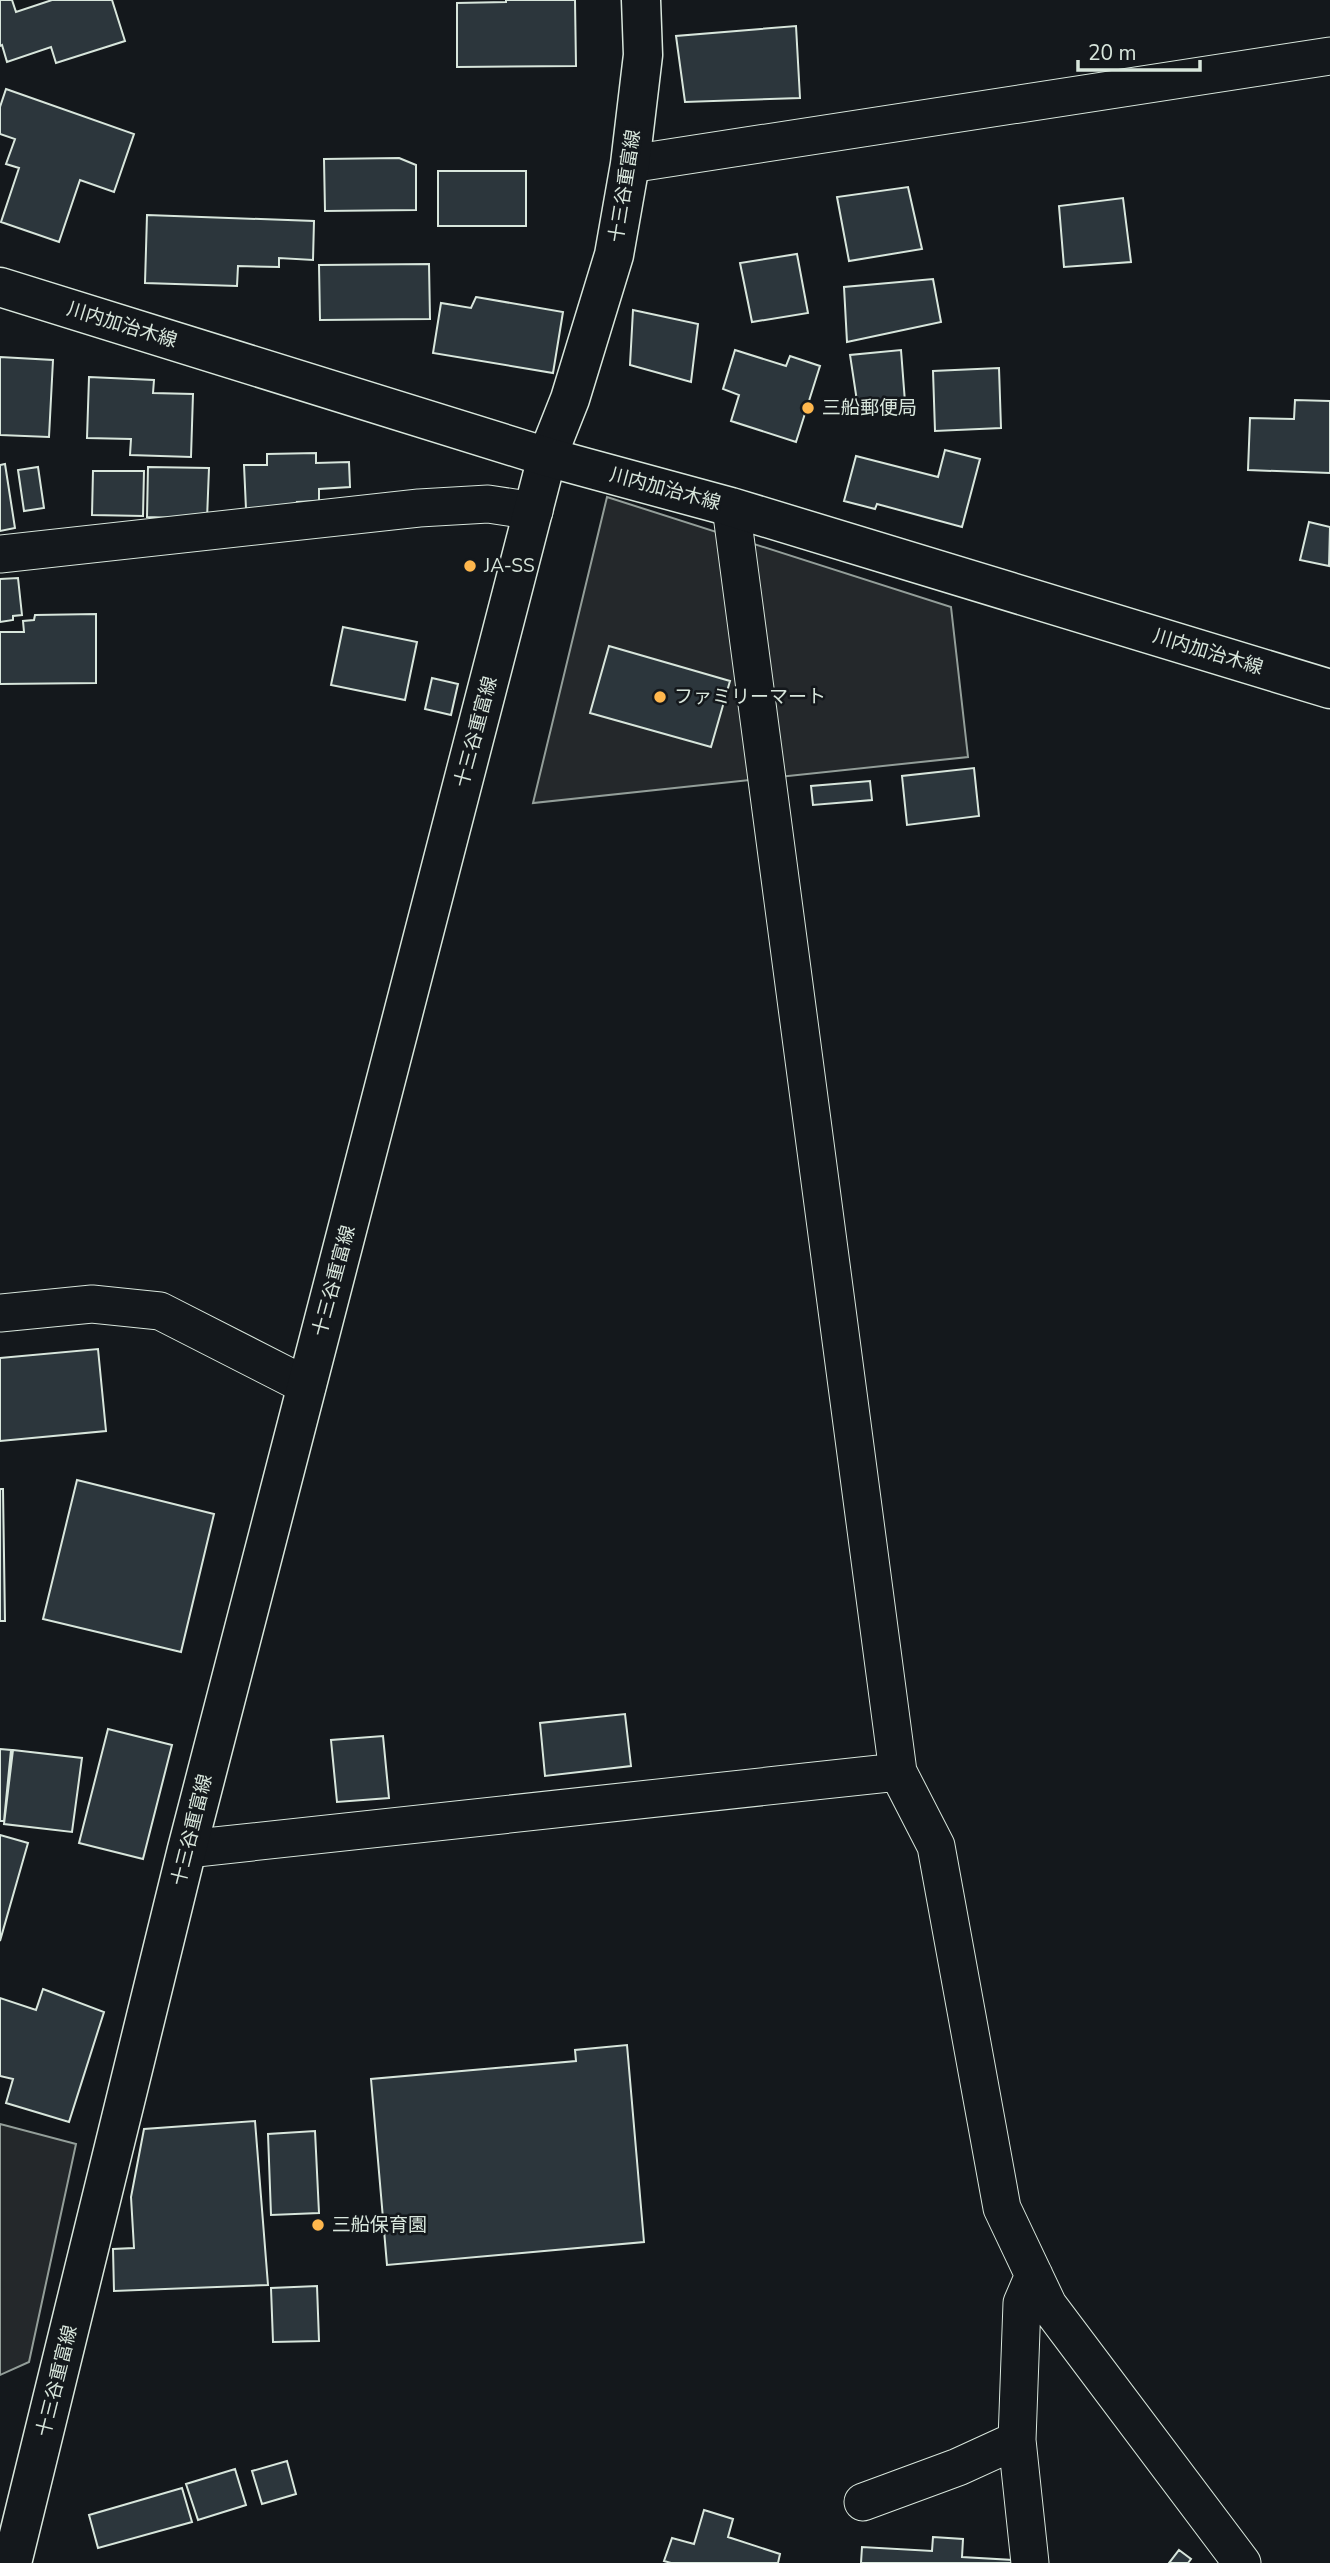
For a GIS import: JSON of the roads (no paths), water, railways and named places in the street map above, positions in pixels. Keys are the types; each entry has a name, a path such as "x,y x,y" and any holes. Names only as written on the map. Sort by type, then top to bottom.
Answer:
{"main road":[{"name":"十三谷重富線","path":"12,2563 187,1849 547,457 570,399 614,256 630,164 643,55 641,0"},
{"name":"川内加治木線","path":"0,287 547,457 731,507 1330,689"}],"street":[{"path":"630,164 1330,56"},
{"path":"0,554 419,508 488,504 534,511"},
{"path":"731,507 898,1772 936,1846 1002,2208 1048,2305 1242,2563"},
{"path":"0,1313 92,1304 160,1311 307,1386"},
{"path":"187,1849 898,1772"},
{"path":"1030,2563 1017,2440 1022,2303 1034,2275"},
{"path":"863,2502 958,2467 1017,2440"}],"place":[{"name":"三船郵便局","path":"808,408"},
{"name":"JA-SS","path":"470,566"},
{"name":"ファミリーマート","path":"660,697"},
{"name":"三船保育園","path":"318,2225"}]}
